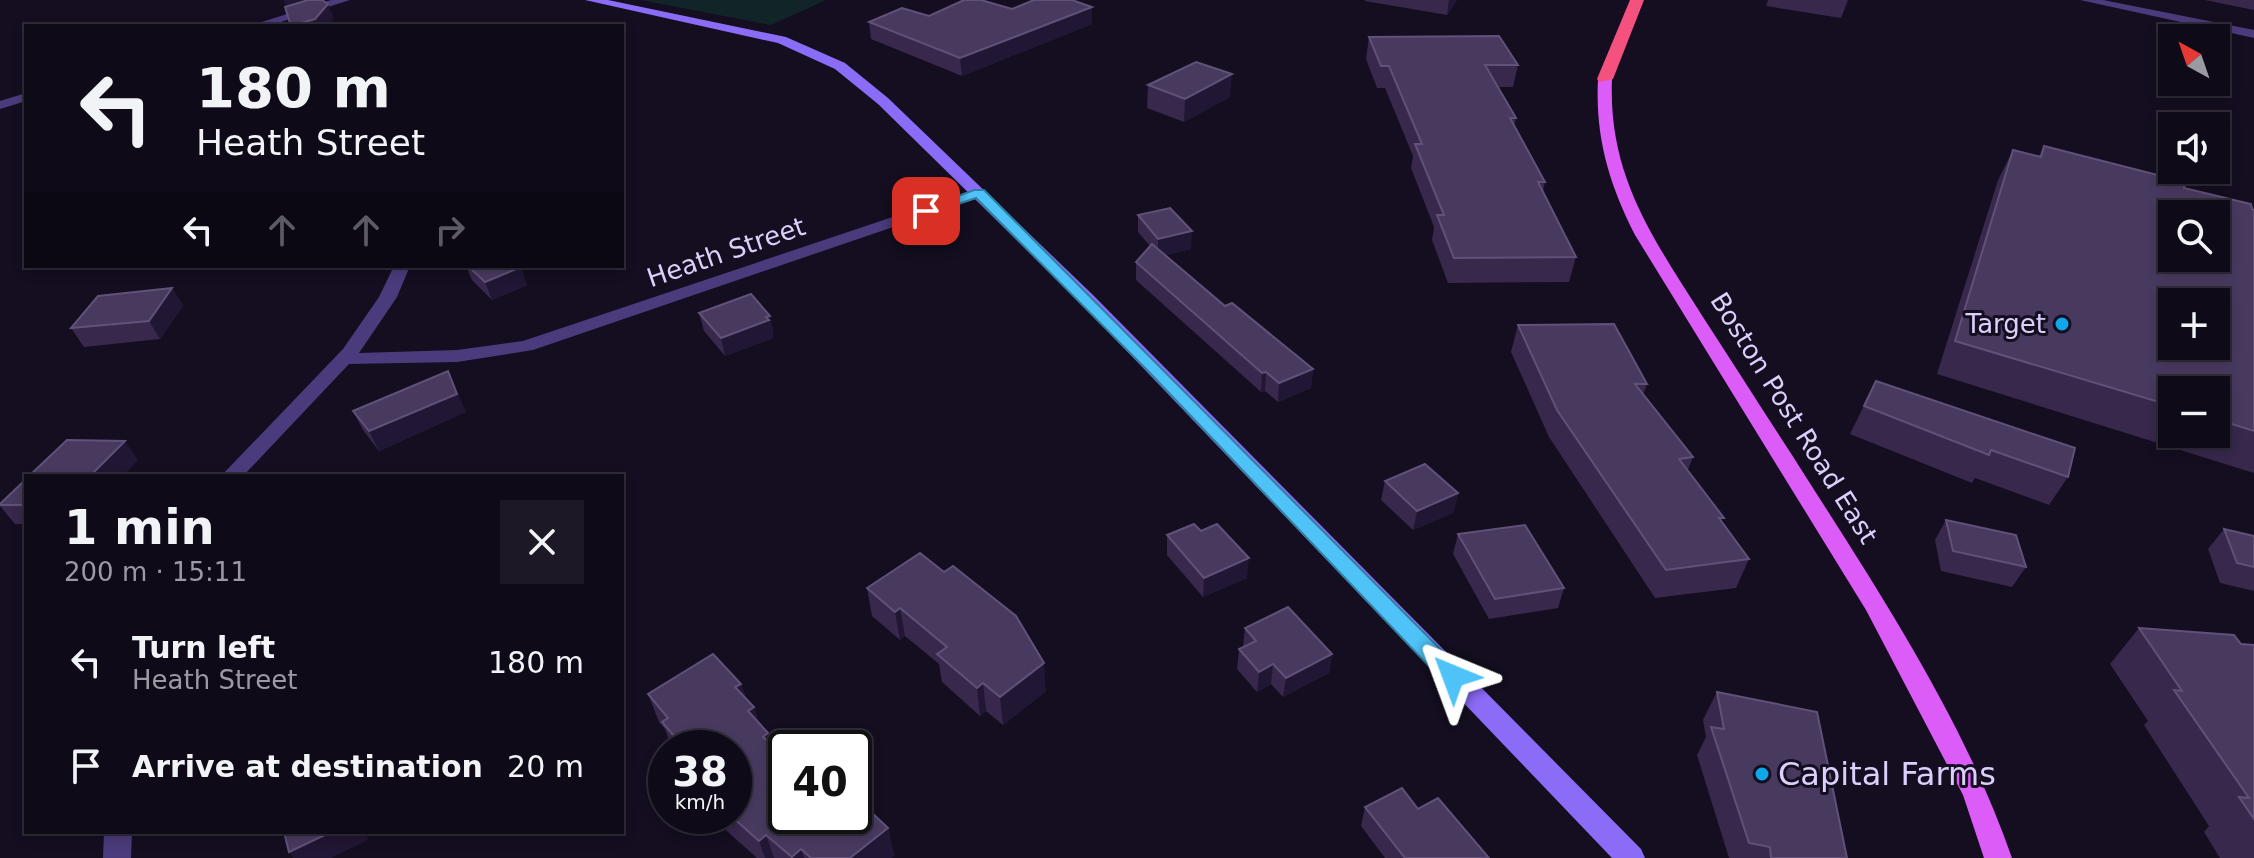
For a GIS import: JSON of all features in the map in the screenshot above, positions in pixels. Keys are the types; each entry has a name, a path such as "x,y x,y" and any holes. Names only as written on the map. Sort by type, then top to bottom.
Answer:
{"highway":[{"name":"Boston Post Road East","path":"1605,79 1637,0"}],"main road":[{"name":"Boston Post Road East","path":"1605,79 1604,125 1614,174 1626,202 1643,235 1875,605 1976,793 1998,858"}],"street":[{"path":"262,24 344,0"},
{"path":"591,0 748,31 814,52 840,66 883,101 1146,359 1631,858"},
{"path":"2086,0 2254,34"},
{"path":"0,105 24,98"},
{"name":"Heath Street","path":"345,359 457,356 526,346 979,193"},
{"path":"233,474 270,432 345,359 392,292 401,268"},
{"path":"117,858 118,834"}],"green space":[{"path":"641,0 826,0 771,25"}],"building":[{"path":"308,0 322,0 328,4 315,19 298,24 290,24 285,7"},
{"path":"964,0 981,0 1012,9 1034,0 1072,0 1092,7 960,58 869,22 902,8 929,16"},
{"path":"1499,36 1518,65 1485,65 1516,118 1510,118 1545,182 1538,182 1576,257 1454,258 1437,215 1444,215 1415,144 1422,144 1389,66 1381,66 1369,37"},
{"path":"1196,62 1232,74 1185,99 1148,85"},
{"name":"Target","path":"2044,146 2158,175 2158,184 2185,184 2184,188 2251,204 2254,210 2254,431 2230,423 2230,376 2158,376 2158,402 1955,341 2013,150 2041,157"},
{"path":"1170,208 1192,231 1158,239 1138,215"},
{"path":"1152,244 1225,306 1232,303 1313,369 1279,383 1266,372 1262,373 1136,262"},
{"path":"470,268 519,268 485,282"},
{"path":"172,288 149,321 71,328 98,296"},
{"path":"751,294 770,316 766,317 769,320 721,338 699,313"},
{"path":"1614,324 1647,384 1635,384 1693,457 1679,459 1724,518 1719,518 1749,559 1666,570 1557,410 1518,325"},
{"path":"448,371 457,394 369,431 353,411"},
{"path":"1876,381 2075,448 2068,477 1991,450 1989,455 1864,406"},
{"path":"67,440 125,441 92,474 31,474"},
{"path":"1425,464 1458,493 1417,511 1385,481"},
{"path":"24,481 24,505 0,504"},
{"path":"1946,520 2016,535 2026,567 1953,551"},
{"path":"1194,524 1201,531 1217,524 1249,558 1204,578 1167,535"},
{"path":"1525,525 1564,588 1495,599 1458,534"},
{"path":"2224,529 2254,536 2254,567 2237,563"},
{"path":"920,553 944,572 953,566 1016,616 1044,663 1000,697 983,683 977,688 937,654 947,647 900,608 895,612 867,588"},
{"path":"1288,607 1332,654 1286,678 1273,664 1259,672 1239,649 1256,641 1245,628"},
{"path":"2139,628 2234,635 2241,644 2254,645 2254,819 2239,797 2249,798 2174,690 2182,691"},
{"path":"713,654 741,684 735,687 754,707 748,711 768,733 763,737 768,741 768,834 872,834 872,813 888,828 850,858 811,858 801,849 792,857 766,835 759,841 751,834 752,730 669,730 662,722 668,718 648,694"},
{"path":"1717,692 1817,712 1847,858 1771,858 1770,847 1749,843 1711,727 1724,729"},
{"path":"1402,788 1418,809 1438,798 1489,858 1405,858 1365,807"},
{"path":"284,834 327,834 289,852"}],"place":[{"name":"Target","path":"2062,324"},
{"name":"Capital Farms","path":"1762,774"}],"route":[{"path":"926,211 979,193 1155,368 1453,676"}]}
